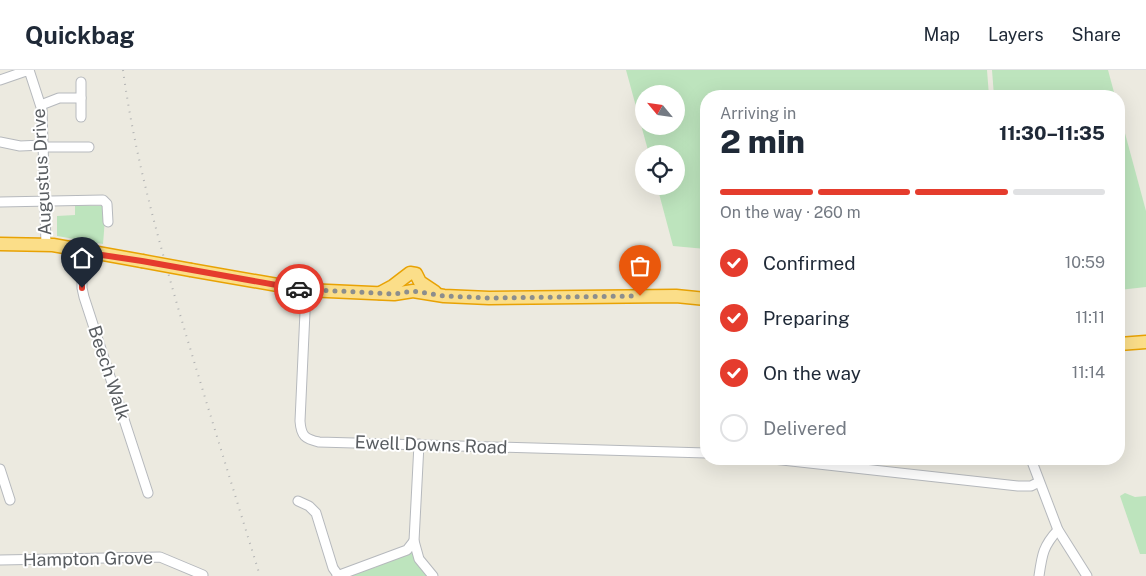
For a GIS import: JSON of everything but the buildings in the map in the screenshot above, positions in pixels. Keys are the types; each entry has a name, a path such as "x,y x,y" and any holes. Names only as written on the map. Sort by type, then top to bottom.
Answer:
{"highway":[{"path":"0,244 46,245 306,290 394,294 414,288"},
{"path":"379,294 403,279 403,285 439,294 513,298 676,296 700,299"},
{"path":"1125,344 1146,342"}],"street":[{"path":"0,80 29,70"},
{"name":"Augustus Drive","path":"29,70 41,105 46,245"},
{"path":"81,82 82,117"},
{"path":"41,105 59,98 81,98"},
{"path":"0,142 20,146 89,147"},
{"path":"0,202 103,200 107,204 108,222"},
{"name":"Beech Walk","path":"82,252 82,288 84,297 148,493"},
{"name":"Ewell Downs Road","path":"306,290 300,421 304,437 319,442 700,453"},
{"path":"419,444 414,541 419,559 433,576"},
{"path":"827,465 1018,486 1031,486 1039,482"},
{"path":"1033,465 1058,530 1086,576"},
{"path":"0,469 10,500"},
{"path":"298,500 309,506 316,513 333,568 337,575 407,550 414,541"},
{"path":"1039,576 1044,549 1058,530"},
{"name":"Hampton Grove","path":"0,560 160,557 203,575"}],"green space":[{"path":"626,70 987,70 989,90 700,90 700,248 673,246 659,195 685,195 685,145 647,145 644,135 685,135 685,85 635,85 635,103"},
{"path":"992,70 1108,70 1113,90 994,90"},
{"path":"1125,133 1146,211 1146,287 1125,289"},
{"path":"75,205 102,206 105,219 103,244 57,236 57,216 75,215"},
{"path":"1125,493 1135,497 1146,496 1146,554 1140,554 1120,496"},
{"path":"413,549 431,576 345,576 376,567"}],"railway":[{"path":"123,70 139,161 162,251 260,576"}],"way so far":[{"path":"299,289 394,294 413,291 444,296 489,298 640,296"}],"route":[{"path":"82,288 82,252 299,289"}]}
